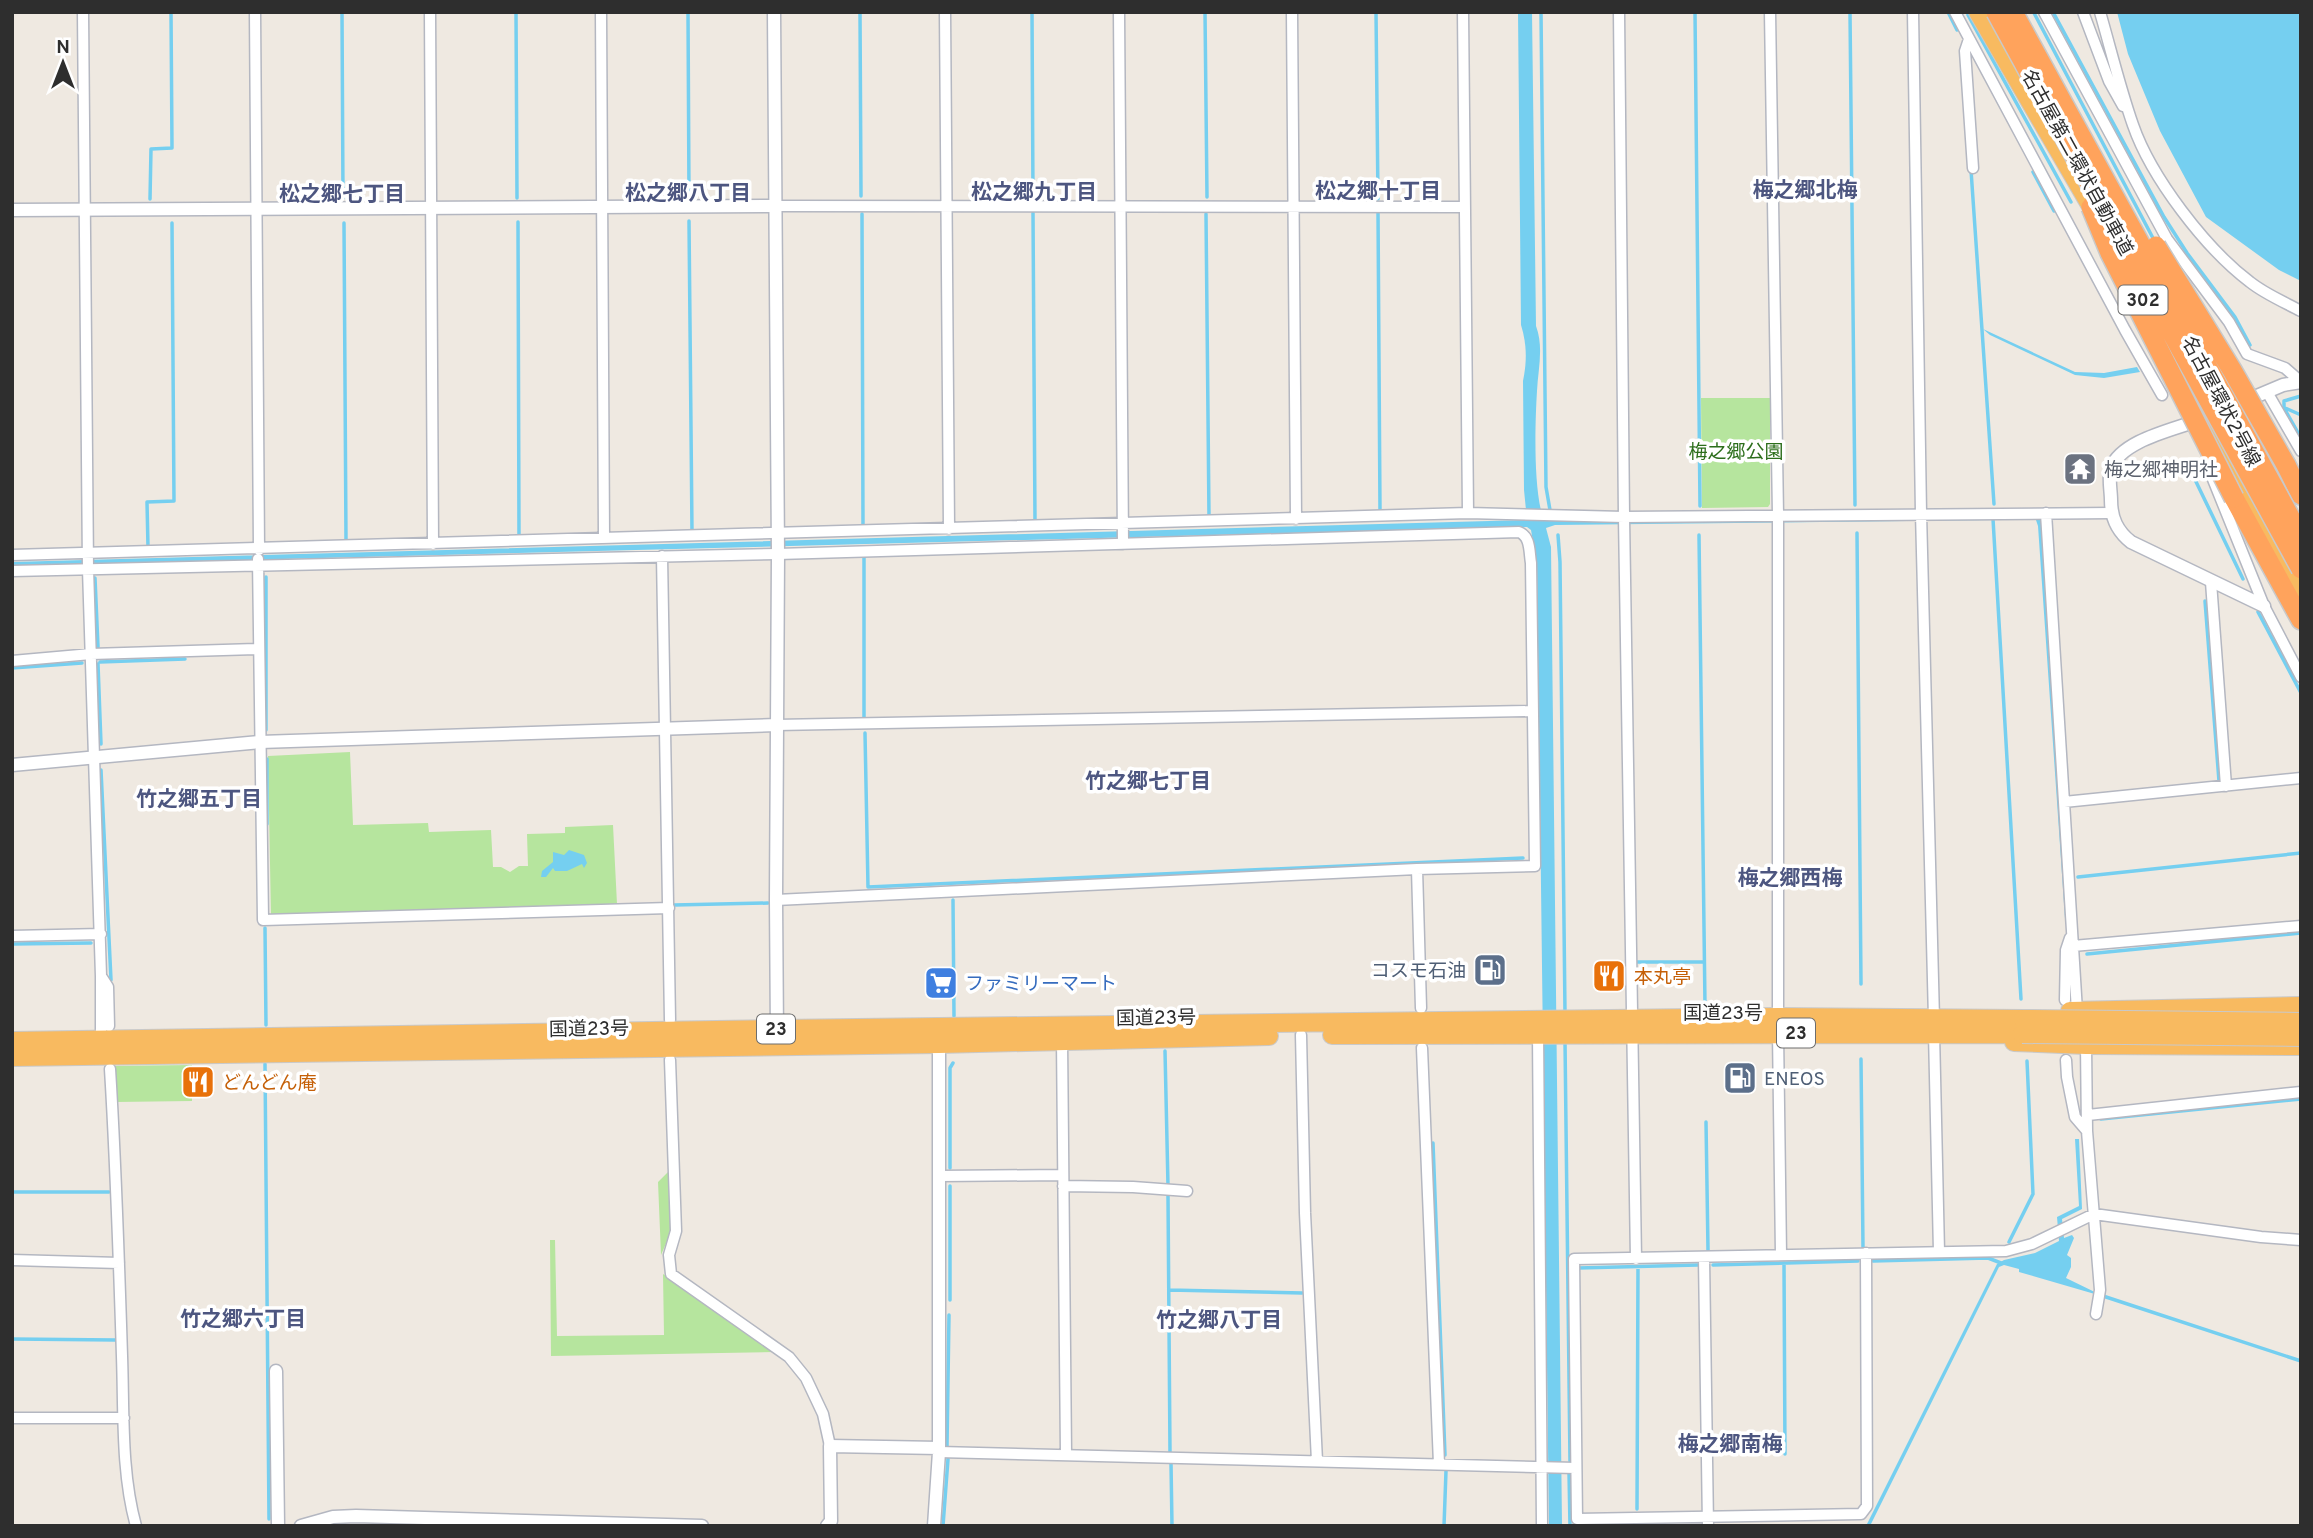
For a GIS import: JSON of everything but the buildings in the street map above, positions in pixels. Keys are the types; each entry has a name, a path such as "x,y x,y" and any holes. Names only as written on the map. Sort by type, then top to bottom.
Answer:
{"highway":[{"name":"名古屋環状2号線","path":"1978,12 2167,343 2199,420 2301,592"},
{"name":"名古屋第二環状自動車道","path":"1996,12 2056,106 2301,537"},
{"name":"名古屋第二環状自動車道","path":"2013,12 2056,106 2301,569"},
{"name":"名古屋環状2号線","path":"2023,12 2103,166 2301,527"},
{"path":"2056,106 2125,192 2293,458 2301,495"},
{"path":"2056,106 2110,253 2234,498 2301,620"},
{"path":"1934,1026 1971,1012 2071,1006 2301,1006"},
{"name":"国道23号","path":"2022,1027 2301,1022"},
{"name":"国道23号","path":"939,1036 1062,1040 1569,1027 1778,1025 2022,1027 2301,1037"},
{"path":"1934,1026 2022,1042 2301,1046"},
{"name":"国道23号","path":"12,1041 105,1033 777,1037 1539,1029"},
{"name":"国道23号","path":"12,1057 777,1037"}],"street":[{"path":"83,12 88,569 105,1033"},
{"path":"255,12 258,649 263,920 669,908"},
{"path":"430,12 433,544"},
{"path":"601,12 604,537"},
{"path":"774,12 778,535 775,900 777,1037"},
{"path":"945,12 949,528"},
{"path":"1119,12 1123,544"},
{"path":"1292,12 1296,519"},
{"path":"1463,12 1468,513"},
{"path":"1619,12 1636,1259"},
{"path":"1770,12 1778,520 1781,1255"},
{"path":"1913,12 1921,519 1940,1252"},
{"path":"2044,12 2167,239 2229,322 2247,354 2285,368 2301,382"},
{"path":"2083,12 2109,81 2133,127 2159,175 2202,236 2250,282 2301,310"},
{"path":"2100,12 2133,127"},
{"path":"1956,13 2125,330 2162,394"},
{"path":"1969,39 1965,51 1973,168"},
{"path":"12,210 775,206 1465,207"},
{"path":"2125,330 2167,343"},
{"path":"2264,607 2132,542 2119,530 2111,513 2110,470 2119,457 2134,444 2283,385 2301,382"},
{"path":"2267,392 2293,458"},
{"path":"2199,420 2264,607 2301,677"},
{"path":"12,555 1468,513 1546,515 1624,522 1921,519 2111,513"},
{"path":"2046,513 2073,946 2071,1006"},
{"path":"1519,531 1521,514"},
{"path":"12,570 778,554 1519,531 1528,541 1531,563 1535,866 1417,869 775,900"},
{"path":"662,556 670,1020"},
{"path":"2211,582 2226,786"},
{"path":"12,661 90,654 258,649"},
{"path":"12,765 260,742 776,725 1532,711"},
{"path":"2064,802 2301,778"},
{"path":"1417,869 1421,1008"},
{"path":"2073,946 2301,926"},
{"path":"2071,1006 2066,950 2072,932"},
{"path":"12,936 101,934"},
{"path":"101,976 108,988 105,1033"},
{"path":"1539,1029 1542,1526"},
{"path":"1301,1035 1305,1213 1317,1461"},
{"path":"934,1526 939,1450 939,1036"},
{"path":"1062,1040 1066,1455"},
{"path":"2086,1045 2087,1131 2099,1296 2096,1314"},
{"path":"1422,1048 1439,1464"},
{"path":"670,1060 676,1231 669,1255 671,1274 789,1357 806,1378 823,1414 830,1446 829,1524"},
{"path":"2066,1060 2075,1117 2087,1131"},
{"path":"110,1069 124,1418 129,1497 136,1526"},
{"path":"2088,1115 2301,1092"},
{"path":"940,1177 1063,1180 1187,1191"},
{"path":"1866,1253 1867,1506 1861,1514 1708,1521 1577,1522 1570,1468 1574,1259 1704,1258 1866,1253 2006,1251 2032,1244 2094,1213 2261,1237 2301,1240"},
{"path":"1704,1258 1708,1521"},
{"path":"12,1261 119,1263"},
{"path":"276,1371 278,1526"},
{"path":"12,1418 124,1418"},
{"path":"830,1446 1570,1468"},
{"path":"301,1526 333,1517 356,1516 702,1526"}],"green space":[{"name":"梅之郷公園","path":"1701,398 1770,398 1768,507 1702,508"},
{"path":"350,752 353,825 428,823 429,832 491,830 493,867 501,867 510,872 519,866 528,866 527,834 565,833 565,827 613,825 617,904 271,917 268,756"},
{"path":"192,1065 192,1101 116,1102 113,1066"},
{"path":"669,1171 671,1232 661,1255 658,1182"},
{"path":"550,1240 555,1240 557,1336 664,1335 663,1274 776,1352 551,1356"}],"water":[{"path":"1518,12 1532,12 1536,326 1540,350 1536,457 1538,493 1544,521 1993,520 1555,525 1546,528 1551,547 1562,1526 1549,1526 1537,565 1531,530 1527,527 12,566 12,562 1527,520 1524,490 1523,381 1526,353 1521,325"},
{"path":"2117,12 2301,12 2301,281 2279,270 2206,217 2160,131 2128,54"},
{"path":"1983,329 2075,372 2104,373 2137,367 2140,372 2104,378 2075,375 1990,335"},
{"path":"2035,517 2041,517 2068,918 2065,918 2038,526"},
{"path":"569,850 584,855 587,863 584,868 582,864 567,871 555,871 553,868 546,877 541,877 542,871 553,862 553,852 564,855"},
{"path":"2075,1139 2079,1139 2082,1209 2062,1219 2064,1238 2072,1235 2074,1238 2067,1255 2071,1258 2071,1267 2066,1278 2105,1297 2019,1272 2019,1269 2004,1265 1999,1267 1870,1526 1866,1526 1997,1264 2035,1253 2059,1241 2057,1217 2079,1206"}],"waterway":[{"path":"150,199 151,149 172,148 171,12"},
{"path":"342,12 343,198"},
{"path":"516,12 517,198"},
{"path":"688,12 689,197"},
{"path":"860,12 861,196"},
{"path":"1032,12 1033,198"},
{"path":"1205,12 1207,197"},
{"path":"1376,12 1378,199"},
{"path":"1541,12 1546,487 1550,510"},
{"path":"1695,12 1700,506"},
{"path":"1850,12 1855,505"},
{"path":"1948,12 1957,30"},
{"path":"2053,12 2164,217 2235,317 2250,345"},
{"path":"2034,13 2154,240"},
{"path":"1968,15 2071,202"},
{"path":"1971,170 1994,504"},
{"path":"2033,172 2054,211"},
{"path":"1378,211 1380,511"},
{"path":"1033,213 1035,522"},
{"path":"862,214 863,525"},
{"path":"1206,214 1209,516"},
{"path":"689,221 692,532"},
{"path":"518,222 519,536"},
{"path":"148,547 147,502 174,501 172,223"},
{"path":"344,223 346,540"},
{"path":"2301,396 2284,401 2284,408 2301,438"},
{"path":"2285,408 2301,415"},
{"path":"2186,461 2243,579"},
{"path":"1993,519 2021,999"},
{"path":"1857,533 1861,984"},
{"path":"1558,535 1565,1013"},
{"path":"1699,535 1705,1005"},
{"path":"864,557 864,717"},
{"path":"266,577 266,730"},
{"path":"95,578 98,647"},
{"path":"2205,601 2219,781"},
{"path":"2258,612 2301,693"},
{"path":"100,662 185,659"},
{"path":"12,668 82,663"},
{"path":"98,664 101,744"},
{"path":"865,733 868,887 1523,858"},
{"path":"267,759 267,824"},
{"path":"101,770 111,980"},
{"path":"2078,877 2301,853"},
{"path":"953,900 954,1016"},
{"path":"674,905 768,903"},
{"path":"265,928 266,1025"},
{"path":"2087,954 2301,933"},
{"path":"12,944 91,943"},
{"path":"1636,962 1704,962"},
{"path":"1565,1041 1570,1461"},
{"path":"1165,1051 1168,1186"},
{"path":"1861,1059 1863,1248"},
{"path":"2009,1242 2033,1194 2027,1061"},
{"path":"950,1168 950,1068 953,1063"},
{"path":"265,1064 269,1519"},
{"path":"2101,1119 2301,1099"},
{"path":"1706,1122 1708,1250"},
{"path":"1433,1143 1445,1455"},
{"path":"950,1186 950,1300"},
{"path":"12,1192 109,1192"},
{"path":"1168,1196 1170,1453"},
{"path":"1873,1261 1988,1258 2001,1263"},
{"path":"1713,1265 1858,1261"},
{"path":"1784,1263 1785,1454"},
{"path":"1578,1268 1698,1265"},
{"path":"1637,1509 1638,1267"},
{"path":"1169,1290 1302,1293"},
{"path":"2103,1296 2301,1361"},
{"path":"947,1446 949,1315"},
{"path":"12,1339 116,1340"},
{"path":"943,1526 948,1459"},
{"path":"1171,1463 1172,1526"},
{"path":"1444,1526 1446,1471"},
{"path":"1569,1472 1570,1526"}],"place":[{"name":"梅之郷神明社","path":"2080,469"},
{"name":"コスモ石油","path":"1490,970"},
{"name":"本丸亭","path":"1609,976"},
{"name":"ファミリーマート","path":"941,983"},
{"name":"ENEOS","path":"1740,1078"},
{"name":"どんどん庵","path":"198,1082"}],"district":[{"name":"梅之郷北梅","path":"1805,190"},
{"name":"松之郷十丁目","path":"1378,191"},
{"name":"松之郷九丁目","path":"1034,192"},
{"name":"松之郷八丁目","path":"688,193"},
{"name":"松之郷七丁目","path":"342,194"},
{"name":"竹之郷七丁目","path":"1148,781"},
{"name":"竹之郷五丁目","path":"199,799"},
{"name":"梅之郷西梅","path":"1790,878"},
{"name":"竹之郷六丁目","path":"243,1319"},
{"name":"竹之郷八丁目","path":"1219,1320"},
{"name":"梅之郷南梅","path":"1730,1444"}]}
